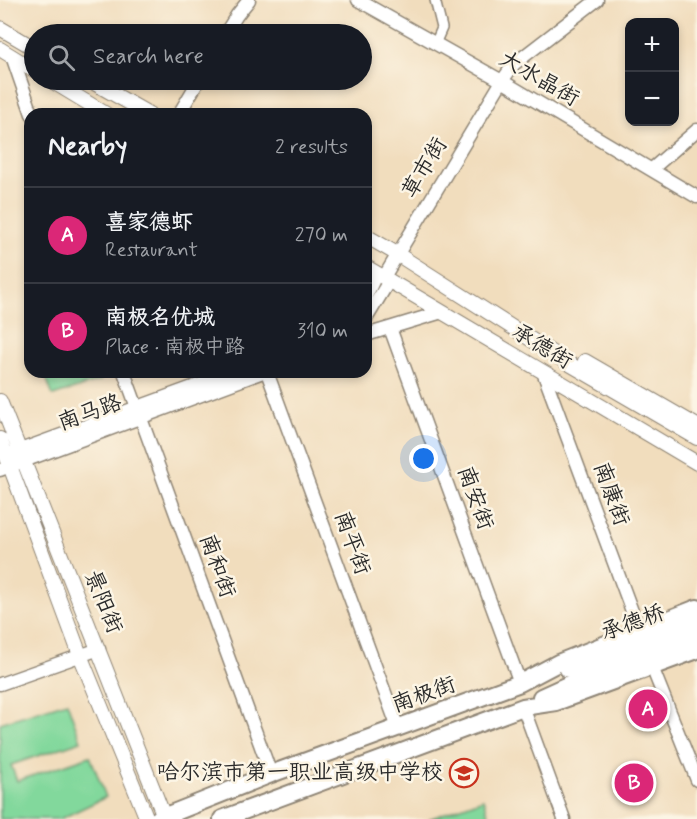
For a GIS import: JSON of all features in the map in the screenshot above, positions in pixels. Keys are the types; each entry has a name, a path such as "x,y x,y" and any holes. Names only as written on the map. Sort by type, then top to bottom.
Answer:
{"highway":[{"name":"南极街","path":"162,818 271,774 520,683 558,663 697,608"},
{"name":"承德桥","path":"585,671 697,623"},
{"name":"承德桥","path":"585,671 697,636"},
{"name":"南极街","path":"222,819 523,707 556,702 697,650"},
{"path":"520,683 585,671"},
{"path":"523,707 585,671"}],"main road":[{"path":"0,28 24,42"},
{"path":"6,53 24,64"},
{"path":"66,90 96,108"},
{"path":"107,90 138,108"},
{"path":"372,240 568,363 697,438"},
{"name":"承德街","path":"379,274 697,463"},
{"path":"471,301 555,344 697,426"},
{"name":"景阳街","path":"0,401 10,460 80,655 147,819"},
{"name":"景阳街","path":"0,439 99,649 162,818"}],"street":[{"path":"231,24 249,0"},
{"path":"435,0 442,28 435,44"},
{"name":"草市街","path":"379,274 397,254 514,64 597,0"},
{"name":"大水晶街","path":"363,1 697,197"},
{"path":"6,53 29,108"},
{"path":"183,108 193,90"},
{"path":"652,169 697,130"},
{"path":"372,298 379,274"},
{"path":"372,334 442,312"},
{"name":"南安街","path":"390,328 520,683"},
{"name":"南康街","path":"543,372 639,630"},
{"name":"南和街","path":"126,378 271,774"},
{"name":"南马路","path":"10,460 138,412 220,378"},
{"name":"南马路","path":"138,412 246,378"},
{"name":"南平街","path":"267,378 398,728"},
{"path":"0,684 99,649"},
{"path":"652,666 697,780"},
{"path":"523,707 564,819"}],"green space":[{"path":"46,378 100,378 101,380 53,396"},
{"path":"67,702 81,741 11,765 17,781 90,756 106,797 60,819 0,819 0,723"},
{"path":"483,799 490,819 429,819"}],"place":[{"name":"喜家德虾","path":"648,709"},
{"name":"哈尔滨市第一职业高级中学校","path":"464,773"},
{"name":"南极名优城","path":"634,783"}]}
